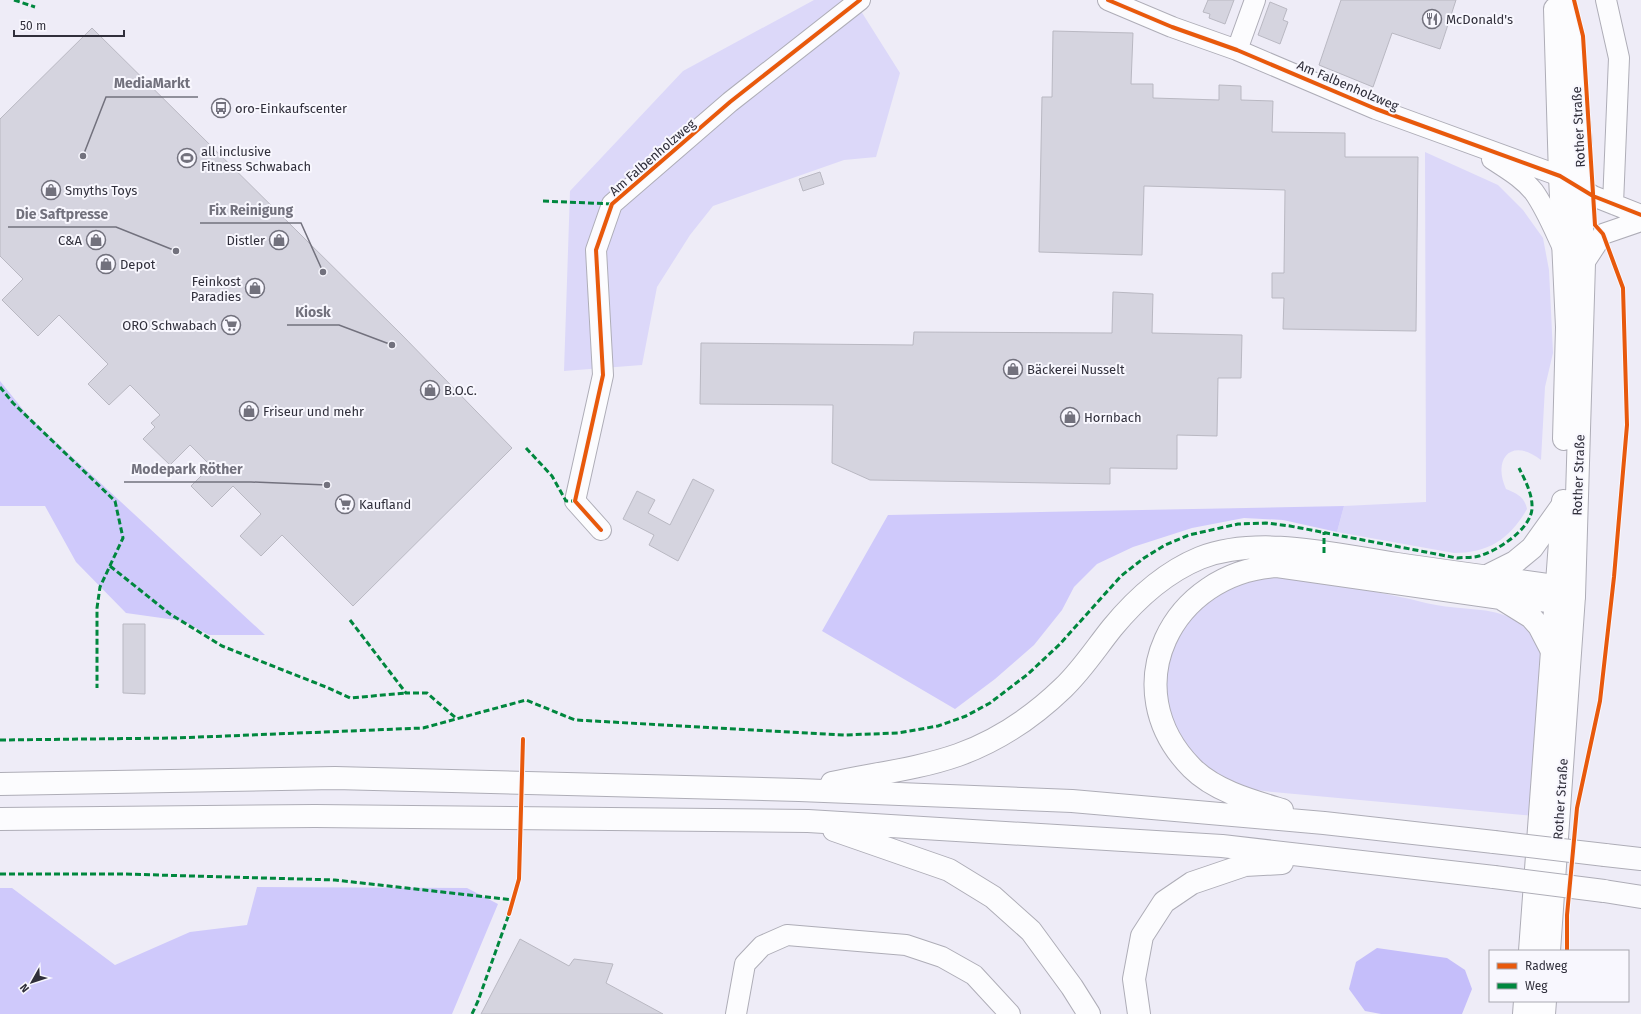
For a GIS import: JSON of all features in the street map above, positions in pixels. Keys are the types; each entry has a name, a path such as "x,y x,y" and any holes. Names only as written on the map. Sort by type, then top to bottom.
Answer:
{"main road":[{"name":"Rother Straße","path":"1530,950 1552,651 1563,595 1562,506 1567,327 1560,176 1555,0"},
{"name":"Rother Straße","path":"1549,950 1563,595 1584,263 1580,189 1581,146 1572,45 1563,0"},
{"path":"1485,577 1515,562 1532,548 1562,506"},
{"path":"799,790 922,764 957,755 980,746 1019,724 1064,687 1114,626 1156,584 1180,568 1201,558 1232,550 1282,548 1485,577 1563,595"},
{"path":"1324,822 1246,798 1216,785 1193,769 1174,746 1162,723 1157,701 1155,674 1159,653 1169,630 1184,609 1201,592 1219,581 1242,571 1260,567 1277,566 1501,598 1533,599 1563,595"},
{"path":"1501,598 1531,617 1539,626 1552,651"},
{"path":"0,784 335,778 799,790 1072,801 1324,822 1641,859"},
{"path":"0,819 323,816 808,821 1214,845 1494,877 1641,896"},
{"path":"808,821 949,870 993,897 1031,931 1072,987 1088,1014"},
{"path":"1139,1014 1134,979 1142,936 1164,902 1192,882 1245,865 1335,859"},
{"path":"1524,1014 1525,1002"},
{"path":"1544,1014 1545,1002"}],"street":[{"name":"Am Falbenholzweg","path":"601,530 575,501 603,375 596,250 612,204 730,102 860,0"},
{"name":"Am Falbenholzweg","path":"1108,0 1237,50 1376,109 1560,176 1580,189 1641,215"},
{"path":"1237,50 1255,0"},
{"path":"1606,0 1619,58 1613,204"},
{"path":"1464,140 1517,176 1533,191 1545,210 1564,250"},
{"path":"1584,263 1603,234 1641,221"},
{"path":"736,1014 745,964 762,946 787,935 906,945 942,957 974,975 1010,1014"}],"shaded area":[{"path":"814,0 854,0 900,73 876,157 844,160 713,206 690,235 657,287 642,365 564,371 570,191 683,71"},
{"path":"1425,152 1498,185 1523,210 1543,238 1549,270 1553,353 1545,387 1541,460 1531,453 1521,450 1513,451 1507,454 1503,460 1501,468 1502,478 1506,489 1522,498 1527,509 1513,529 1497,542 1488,547 1466,552 1454,553 1337,532 1344,506 1426,502"},
{"path":"0,381 29,417 265,635 209,635 183,621 126,613 76,562 45,506 0,506"},
{"path":"1344,506 1337,532 1283,520 1244,518 1192,528 1133,547 1097,564 1074,587 1062,610 1034,645 995,679 955,709 822,631 888,515"},
{"path":"1277,576 1354,588 1445,607 1495,612 1513,619 1524,627 1533,638 1543,663 1534,816 1248,789 1226,782 1204,768 1170,723 1164,697 1169,650 1202,603 1240,582"},
{"path":"257,887 467,888 498,904 452,1014 0,1014 0,888 12,888 115,965 190,932 247,925"},
{"path":"1377,948 1447,958 1465,970 1472,989 1462,1014 1381,1014 1365,1011 1349,989 1356,962"}],"building":[{"path":"1208,0 1234,0 1225,24 1209,18 1210,14 1203,12"},
{"path":"1341,0 1456,0 1440,49 1392,33 1373,87 1319,65"},
{"path":"1270,2 1287,9 1283,20 1288,22 1280,44 1258,35"},
{"name":"ORO Schwabach","path":"92,28 402,335 512,448 353,606 282,535 261,556 240,536 261,514 233,486 212,507 191,486 211,466 190,445 170,465 143,439 155,427 151,423 160,415 130,385 109,405 88,384 108,364 59,315 38,336 2,300 23,279 0,256 0,119"},
{"path":"1053,31 1133,33 1131,84 1153,84 1153,98 1219,100 1219,85 1241,86 1241,100 1273,101 1272,132 1345,133 1345,157 1418,157 1416,331 1283,329 1284,298 1272,298 1272,273 1284,273 1285,190 1144,186 1142,255 1039,252 1042,97 1052,97"},
{"path":"820,172 824,184 803,191 799,179"},
{"path":"1113,292 1153,294 1152,333 1242,335 1241,378 1218,378 1217,436 1177,435 1177,469 1110,468 1110,484 870,480 832,463 833,405 700,404 701,343 913,345 914,332 1112,333"},
{"path":"693,479 714,490 678,561 649,545 654,535 623,519 637,491 655,500 648,513 670,525"},
{"path":"123,624 145,624 145,694 123,693"},
{"path":"520,939 569,966 574,959 613,964 606,983 663,1014 481,1014"}],"marked path":[{"path":"14,0 35,7"},
{"path":"543,201 612,204"},
{"path":"0,387 13,403 115,501 123,538 100,587 97,608 97,688"},
{"path":"526,448 552,476 566,501 575,501"},
{"path":"0,740 176,738 423,728 526,700 575,720 844,735 898,733 938,726 966,716 990,703 1028,674 1060,644 1121,576 1144,558 1165,545 1189,535 1238,524 1266,523 1290,526 1457,558 1476,557 1495,550 1512,538 1519,532 1530,517 1532,509 1531,498 1519,468"},
{"path":"1324,532 1324,553"},
{"path":"110,566 170,614 222,646 350,698 406,693"},
{"path":"350,620 406,693 427,693 457,719"},
{"path":"0,874 122,874 335,880 514,900"},
{"path":"472,1014 509,914"}],"cycle path":[{"path":"601,530 575,501 603,375 596,250 612,204 730,102 860,0"},
{"path":"1108,0 1172,27 1237,50 1376,109 1560,176 1593,196 1641,215"},
{"path":"1567,950 1567,915 1577,808 1600,701 1614,577 1627,425 1623,288 1603,234 1595,225 1583,36 1574,0"},
{"path":"509,914 519,879 523,739"}],"place":[{"name":"McDonald's","path":"1432,19"},
{"name":"oro-Einkaufscenter","path":"221,108"},
{"name":"MediaMarkt","path":"83,156"},
{"name":"all inclusive Fitness Schwabach","path":"187,158"},
{"name":"Smyths Toys","path":"51,190"},
{"name":"C&A","path":"96,240"},
{"name":"Distler","path":"279,240"},
{"name":"Die Saftpresse","path":"176,251"},
{"name":"Depot","path":"106,264"},
{"name":"Fix Reinigung","path":"323,272"},
{"name":"Feinkost Paradies","path":"255,288"},
{"name":"ORO Schwabach","path":"231,325"},
{"name":"Kiosk","path":"392,345"},
{"name":"Bäckerei Nusselt","path":"1013,369"},
{"name":"B.O.C.","path":"430,390"},
{"name":"Friseur und mehr","path":"249,411"},
{"name":"Hornbach","path":"1070,417"},
{"name":"Modepark Röther","path":"327,485"},
{"name":"Kaufland","path":"345,504"}]}
